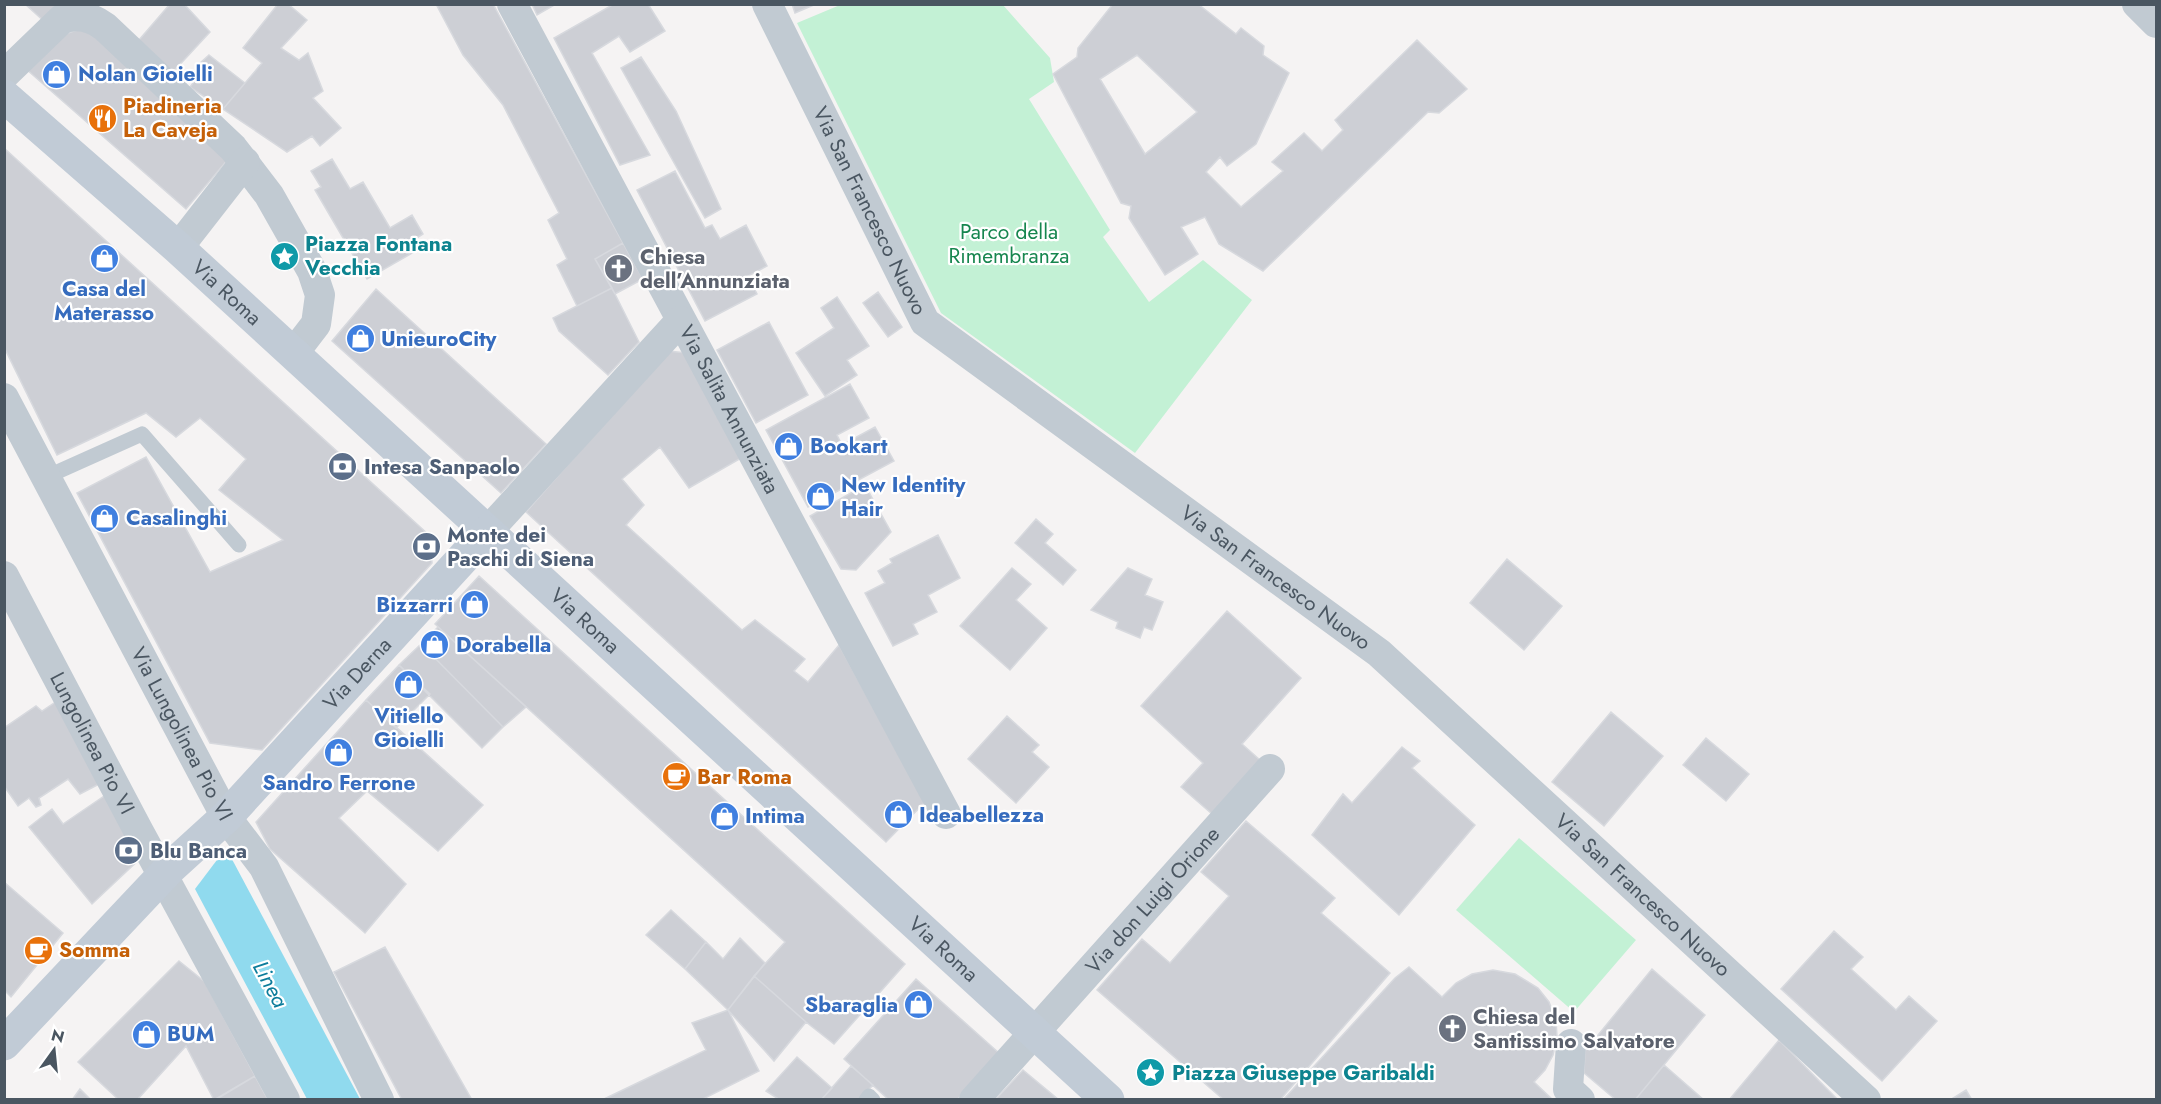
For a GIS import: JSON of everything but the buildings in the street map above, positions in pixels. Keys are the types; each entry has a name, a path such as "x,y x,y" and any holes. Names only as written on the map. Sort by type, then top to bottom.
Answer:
{"main road":[{"name":"Via Roma","path":"4,96 178,248 1108,1100"},
{"name":"Via Derna","path":"4,1044 163,876 226,817 487,532"}],"street":[{"name":"Via Salita Annunziata","path":"512,4 946,814"},
{"name":"Via San Francesco Nuovo","path":"767,4 925,322 1379,652 1866,1100"},
{"path":"2137,4 2157,23"},
{"path":"4,75 62,19 72,15 88,17 105,27 220,135 245,162 268,195 318,285 319,315 312,331 293,354"},
{"path":"178,248 245,162"},
{"path":"487,532 680,321"},
{"name":"Via Lungolinea Pio VI","path":"4,398 226,817 264,867 379,1100"},
{"name":"Lungolinea Pio VI","path":"4,576 285,1100"},
{"name":"Via don Luigi Orione","path":"974,1100 1270,769"},
{"path":"1571,1044 1568,1089 1580,1100"}],"lane":[{"path":"46,477 142,434 239,545"},
{"path":"866,1100 869,1096 873,1100"}],"green space":[{"name":"Parco della Rimembranza","path":"840,5 1003,5 1050,58 1054,82 1029,99 1110,230 1103,237 1149,302 1203,260 1252,300 1135,453 941,313 797,23"},
{"path":"1519,838 1636,940 1574,1012 1456,910"}],"water":[{"name":"Linea","path":"226,848 360,1099 307,1099 195,889"}],"place":[{"name":"Nolan Gioielli","path":"57,74"},
{"name":"Piadineria La Caveja","path":"102,118"},
{"name":"Piazza Fontana Vecchia","path":"284,256"},
{"name":"Casa del Materasso","path":"104,258"},
{"name":"Chiesa dell’Annunziata","path":"619,269"},
{"name":"UnieuroCity","path":"360,339"},
{"name":"Bookart","path":"789,446"},
{"name":"Intesa Sanpaolo","path":"343,467"},
{"name":"New Identity Hair","path":"820,497"},
{"name":"Casalinghi","path":"105,518"},
{"name":"Monte dei Paschi di Siena","path":"426,547"},
{"name":"Bizzarri","path":"474,605"},
{"name":"Dorabella","path":"435,645"},
{"name":"Vitiello Gioielli","path":"409,685"},
{"name":"Sandro Ferrone","path":"339,752"},
{"name":"Bar Roma","path":"676,777"},
{"name":"Ideabellezza","path":"898,815"},
{"name":"Intima","path":"724,816"},
{"name":"Blu Banca","path":"129,851"},
{"name":"Somma","path":"38,950"},
{"name":"Sbaraglia","path":"919,1005"},
{"name":"Chiesa del Santissimo Salvatore","path":"1452,1029"},
{"name":"BUM","path":"146,1034"},
{"name":"Piazza Giuseppe Garibaldi","path":"1151,1073"}]}
